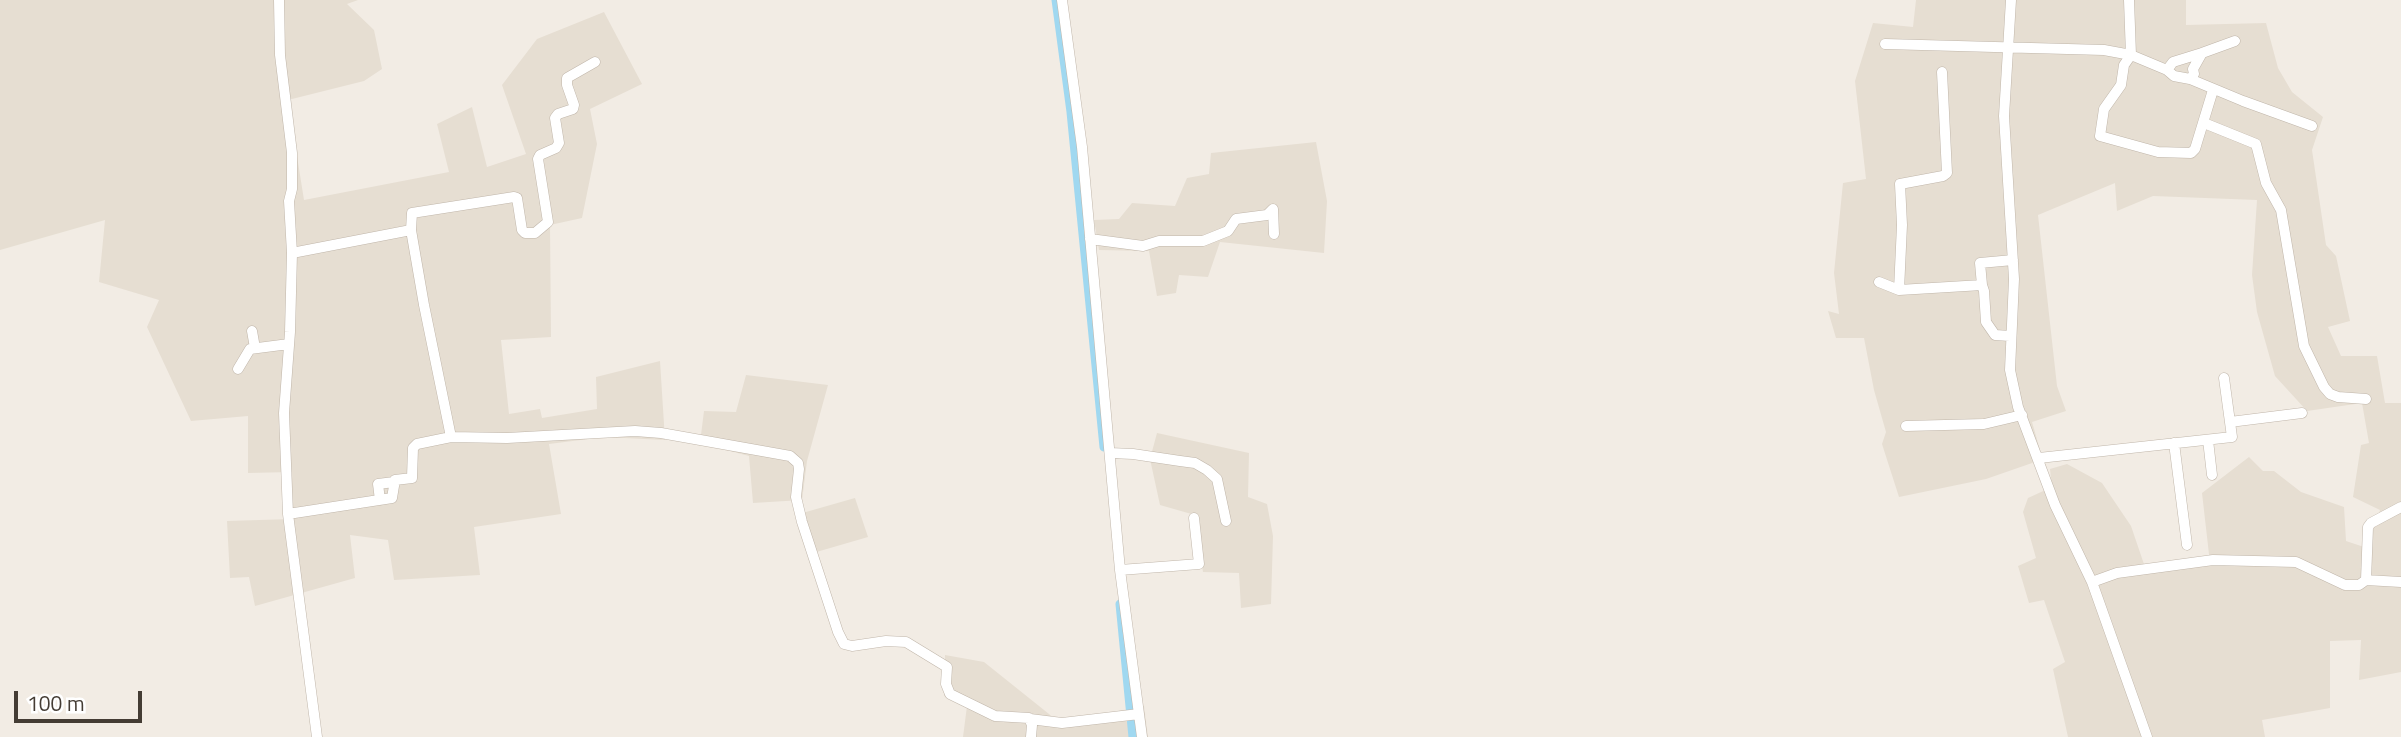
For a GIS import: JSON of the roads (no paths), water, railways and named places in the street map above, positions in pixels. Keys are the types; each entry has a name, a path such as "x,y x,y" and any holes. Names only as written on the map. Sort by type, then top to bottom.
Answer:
{"street":[{"path":"279,0 280,55 292,153 292,189 289,201 292,253 284,413 288,514 317,737"},
{"path":"1062,0 1082,147 1134,715 1142,737"},
{"path":"2011,0 2004,116 2013,260 2010,370 2022,415 2055,505 2092,582 2147,737"},
{"path":"2129,0 2131,55 2124,65 2121,85 2104,109 2100,136 2158,152 2186,154 2196,149 2214,90"},
{"path":"2167,70 2173,62 2235,41"},
{"path":"1885,44 2104,50 2131,55 2167,70 2174,76 2190,79 2312,126"},
{"path":"2190,79 2202,53"},
{"path":"451,437 424,305 411,230 412,213 514,197 524,233 535,233 548,222 538,159 540,155 556,148 559,143 555,118 558,114 573,109 567,78 596,62"},
{"path":"1899,290 1902,225 1900,184 1947,173 1942,72"},
{"path":"2204,123 2256,144 2266,183 2281,211 2304,346 2330,394 2366,399"},
{"path":"1090,239 1143,246 1159,242 1203,241 1228,231 1236,219 1267,215 1273,209 1274,234"},
{"path":"292,253 411,230"},
{"path":"2010,336 1995,335 1986,322 1980,262 2013,260"},
{"path":"1879,282 1899,290 1982,285"},
{"path":"252,331 255,348"},
{"path":"238,369 246,353 255,348 289,344"},
{"path":"2039,458 2232,437 2224,378"},
{"path":"2230,422 2302,413"},
{"path":"1906,426 1984,424 2022,415"},
{"path":"380,500 378,484 412,478 413,448 417,444 451,437 507,438 635,431 661,433 790,456 798,463 796,496 804,530 844,644 852,646 886,641 906,642 946,665 946,684 950,694 1000,717 1062,723 1134,715"},
{"path":"2208,440 2212,475"},
{"path":"2174,443 2187,545"},
{"path":"1110,453 1180,460 1195,463 1207,470 1217,479 1226,522"},
{"path":"288,514 394,496 394,482"},
{"path":"2366,580 2368,527 2401,507"},
{"path":"1121,570 1199,564 1194,517"},
{"path":"2092,582 2117,573 2213,560 2295,562 2344,585 2358,585 2366,580 2401,582"},
{"path":"1030,719 1031,737"}],"waterway":[{"path":"1056,0 1071,112 1104,447"},
{"path":"1120,604 1133,737"}]}
